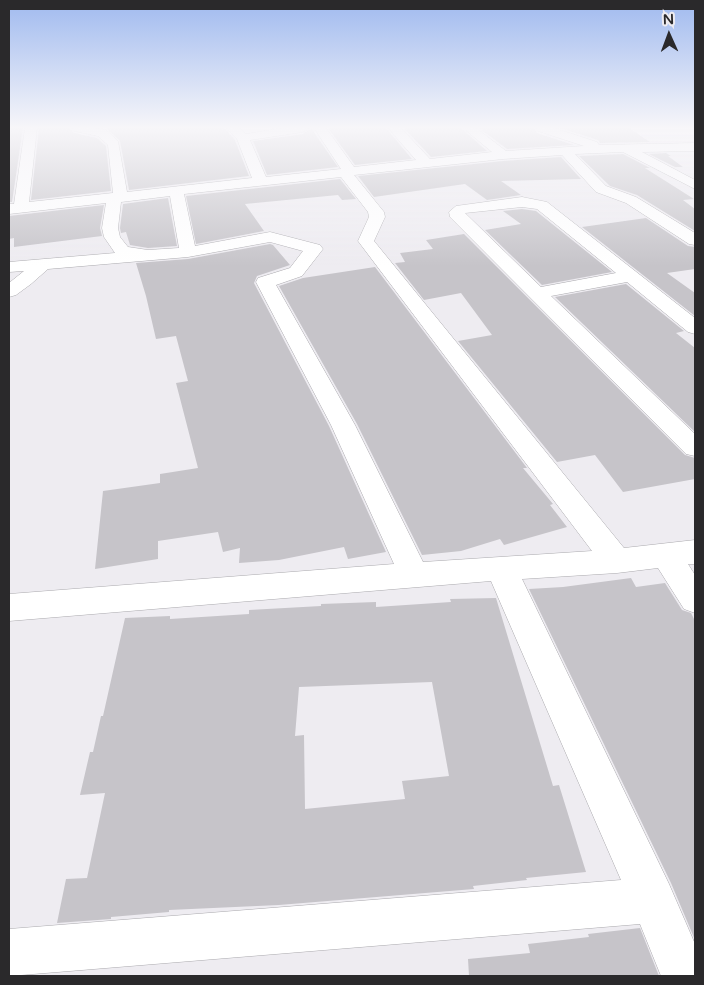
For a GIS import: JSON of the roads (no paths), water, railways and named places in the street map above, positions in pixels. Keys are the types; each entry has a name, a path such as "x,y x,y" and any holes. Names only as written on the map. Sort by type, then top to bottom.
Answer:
{"street":[{"path":"22,174 15,209 330,174"},
{"path":"116,174 118,198 111,234 123,252 139,254 188,252"},
{"path":"257,174 261,182"},
{"path":"348,174 376,212 377,217 366,240 617,561"},
{"path":"586,174 600,189 631,200 695,240"},
{"path":"674,174 695,185"},
{"path":"176,191 188,252"},
{"path":"695,328 542,205 522,202 461,209 457,212 458,216 695,448"},
{"path":"9,267 188,252 270,237 314,249 296,272 265,282 343,425 414,575"},
{"path":"9,291 42,265"},
{"path":"538,293 631,276"},
{"path":"9,608 501,568 617,561 681,554 695,600"},
{"path":"501,568 653,900 685,976"},
{"path":"9,952 653,900"}]}
